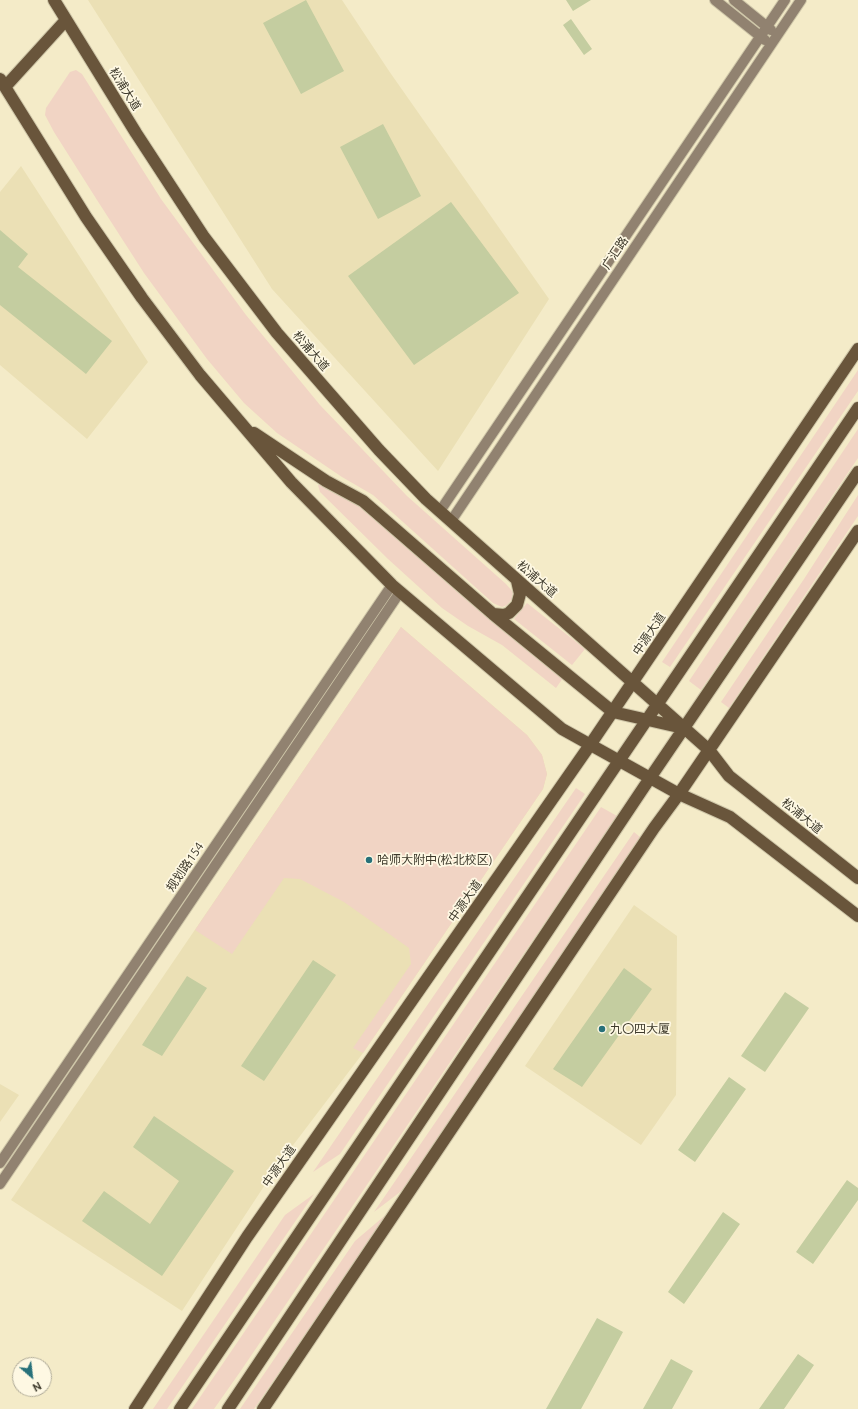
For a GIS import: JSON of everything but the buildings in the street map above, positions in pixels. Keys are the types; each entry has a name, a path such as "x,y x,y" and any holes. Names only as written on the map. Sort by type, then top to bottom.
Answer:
{"highway":[{"name":"松浦大道","path":"54,0 204,237 277,334 379,450 426,499 709,750 729,776 858,878"},
{"path":"66,20 2,83 86,218 142,298 200,375 291,482 396,589 562,729 679,794 730,817 858,916"},
{"name":"中源大道","path":"136,1409 247,1237 613,712 858,349"},
{"path":"180,1409 858,408"},
{"path":"242,424 326,481 363,501 493,614 613,712 685,728"},
{"path":"228,1409 650,778 858,472"},
{"path":"263,1409 654,828 679,794 858,531"},
{"path":"493,614 504,615 509,613 517,605 520,594 517,581"}],"street":[{"path":"715,0 771,45"},
{"path":"734,0 778,35"},
{"name":"广汇路","path":"440,511 784,0"},
{"name":"广汇路","path":"451,521 801,0"},
{"path":"0,1184 396,589"},
{"name":"规划路154","path":"0,1163 396,589"}],"shaded area":[{"path":"88,0 342,0 389,71 549,299 438,471 272,289"},
{"path":"76,70 82,74 161,199 246,315 320,405 407,496 506,584 513,592 512,599 507,605 502,607 493,603 373,495 342,477 277,433 244,403 207,359 144,273 54,132 45,115 46,108 70,72"},
{"path":"21,166 148,362 87,439 0,365 0,192"},
{"path":"858,370 858,391 670,667 662,662"},
{"path":"858,429 858,458 701,690 689,681"},
{"path":"324,483 351,497 455,590 563,678 556,688 502,645 468,626 442,608 388,559 320,492 318,485"},
{"path":"858,495 858,516 729,708 721,702 804,579"},
{"path":"527,603 585,649 572,665 514,619"},
{"name":"哈师大附中(松北校区)","path":"401,627 527,735 542,755 547,774 543,789 363,1053 278,1165 182,1311 11,1200"},
{"path":"401,627 527,735 542,755 547,774 543,789 363,1053 353,1048 411,964 409,948 344,902 300,879 284,878 232,954 195,930"},
{"path":"576,788 585,794 340,1154 313,1172"},
{"path":"601,807 617,816 240,1372 214,1409 192,1409"},
{"path":"634,832 640,837 404,1189 374,1212"},
{"path":"634,905 677,936 676,1095 641,1145 525,1066"},
{"path":"0,1084 19,1095 0,1122"},
{"path":"314,1194 167,1409 153,1409 285,1215"},
{"path":"389,1212 254,1409 240,1409 355,1241"}],"place":[{"name":"哈师大附中(松北校区)","path":"369,860"},
{"name":"九〇四大厦","path":"602,1029"}]}
